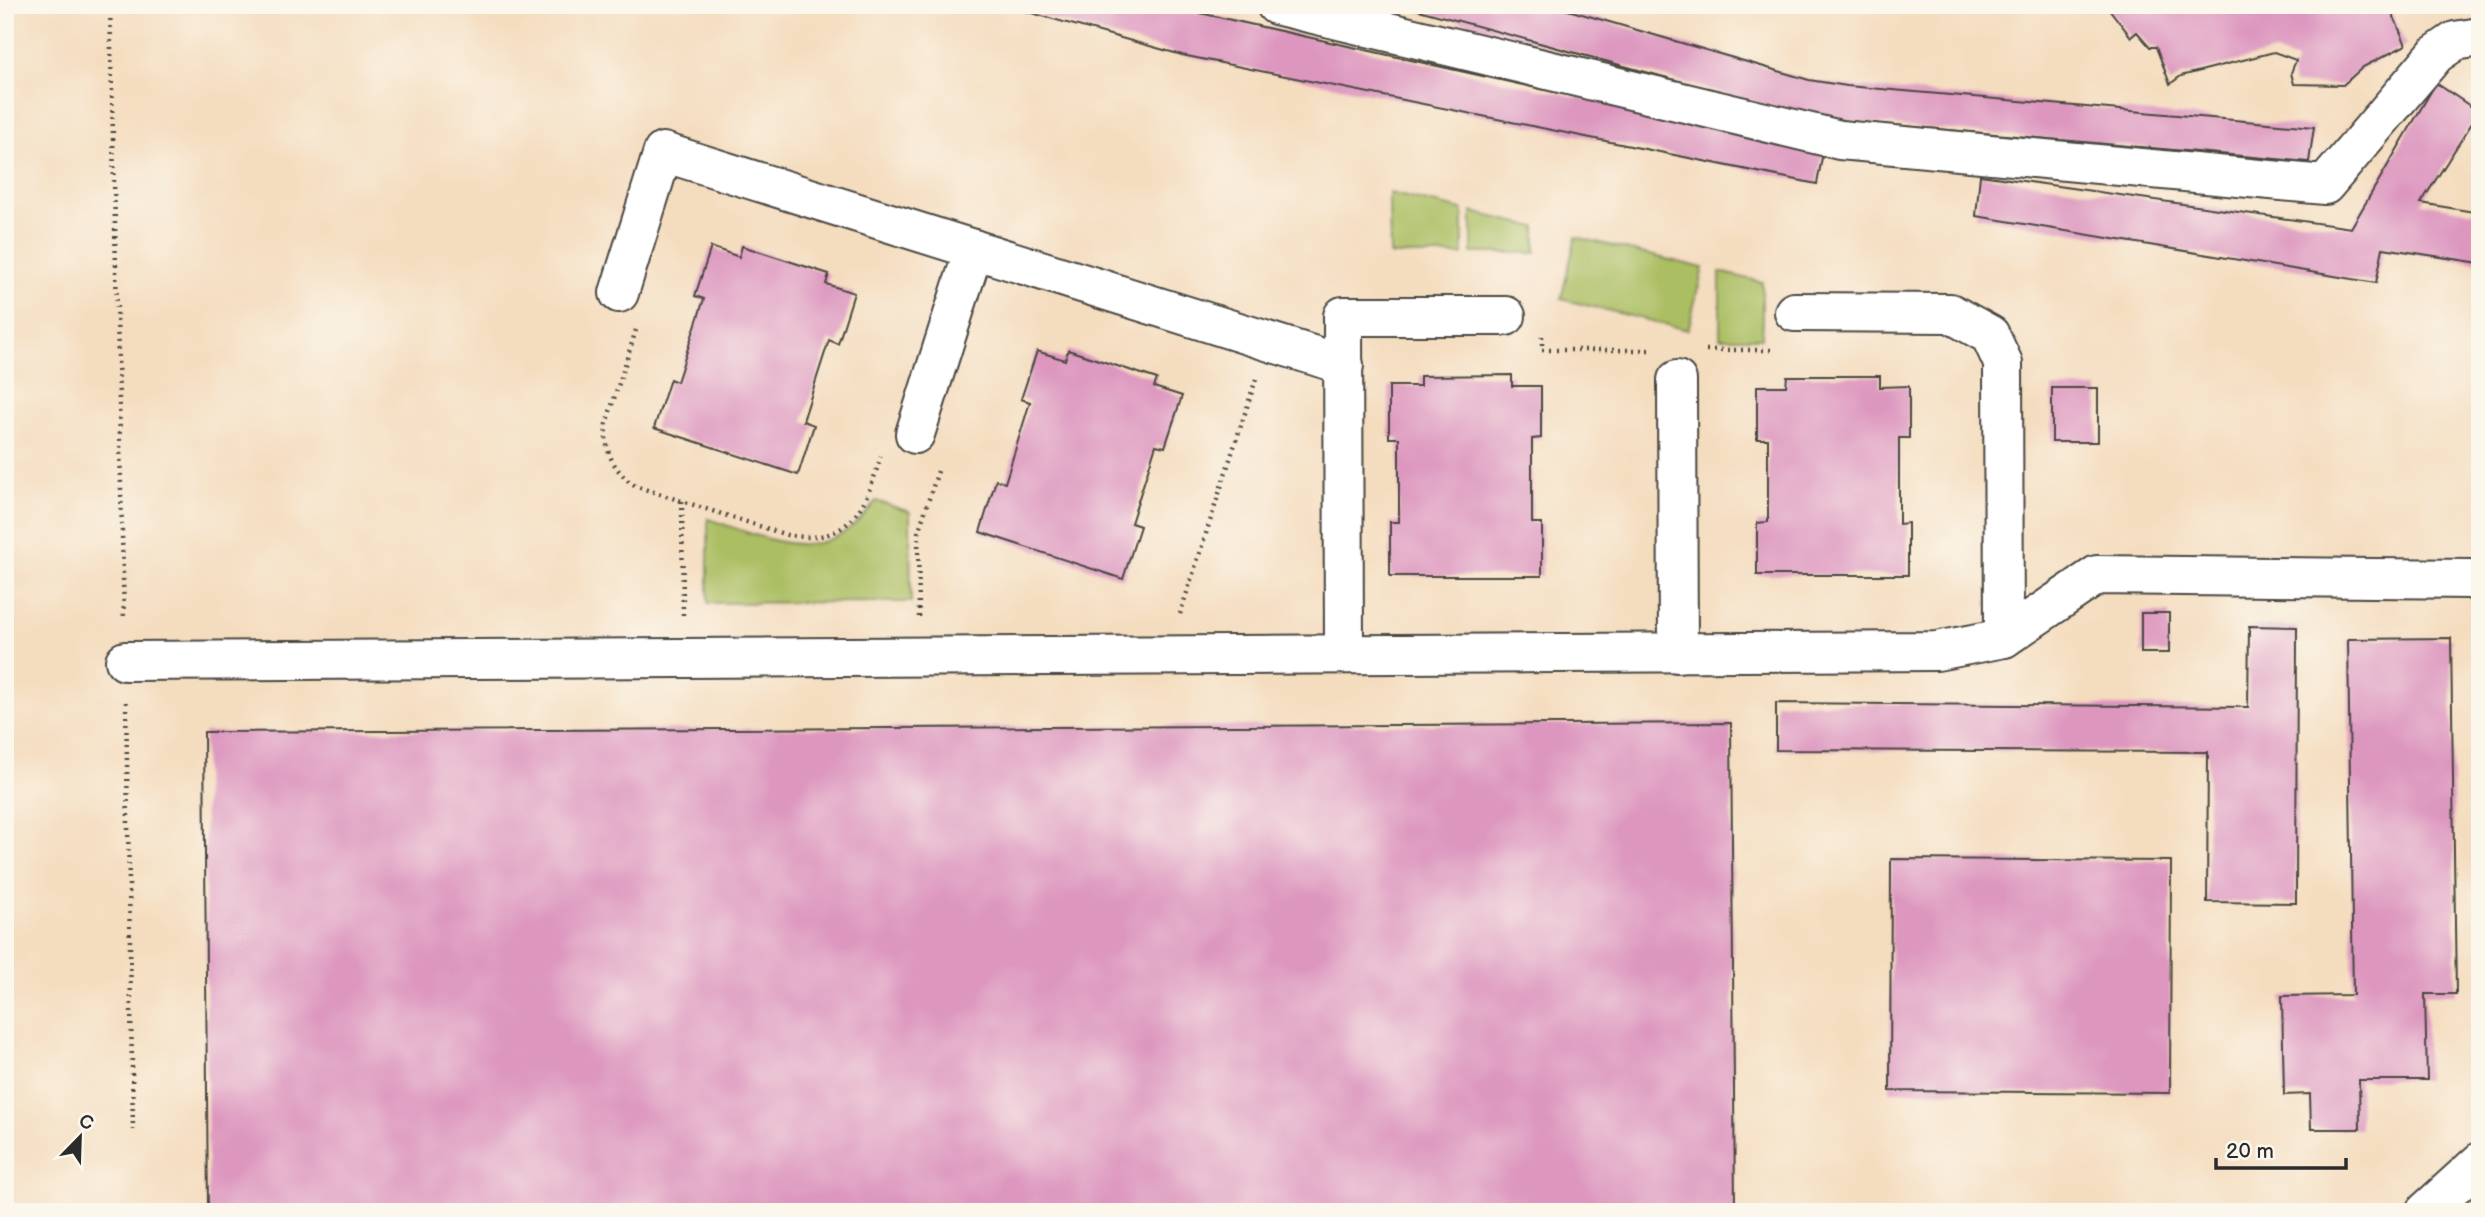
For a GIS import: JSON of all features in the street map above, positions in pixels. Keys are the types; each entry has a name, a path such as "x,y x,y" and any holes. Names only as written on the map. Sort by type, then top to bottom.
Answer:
{"main road":[{"path":"1276,5 1840,140 2325,185 2436,54 2455,41 2480,37"},
{"path":"619,293 663,152 1344,365"},
{"path":"915,434 974,249"},
{"path":"1794,312 1950,313 1990,335 2003,363 2004,638"},
{"path":"1344,654 1343,316 1506,316"},
{"path":"1677,365 1678,653"},
{"path":"125,661 1937,651 2004,638 2097,575 2471,579 2480,583"},
{"path":"2425,1212 2480,1162"}],"path":[{"path":"110,5 133,1130"},
{"path":"619,293 645,302 606,424 607,450 622,476 635,486 803,538 818,537 848,523 860,512 868,497"},
{"path":"1506,316 1542,316 1542,350 1677,365 1794,350 1794,312"},
{"path":"1166,655 1268,342"},
{"path":"915,434 946,443 918,533 919,657"},
{"path":"682,501 683,658"}],"green space":[{"path":"1389,193 1463,210 1463,255 1390,255"},
{"path":"1472,212 1536,227 1536,253 1472,253"},
{"path":"1576,237 1703,268 1688,330 1561,299"},
{"path":"1720,272 1762,282 1762,338 1720,338"},
{"path":"876,501 910,512 911,602 708,603 708,519 777,541 819,543 838,536 857,522"}],"building":[{"path":"1164,5 1823,152 1817,184 1182,55 1006,6"},
{"path":"1551,5 1809,80 1847,86 2314,127 2309,162 1814,118 1404,6"},
{"path":"2106,5 2389,5 2406,45 2363,67 2343,85 2294,84 2291,73 2296,60 2274,52 2181,76 2170,84 2156,47 2150,47 2137,32 2131,37"},
{"path":"2436,83 2479,112 2421,203 2480,213 2480,263 2383,248 2376,283 1976,216 1980,175 2351,228"},
{"path":"742,246 829,274 826,284 854,293 838,344 829,340 803,421 814,425 798,475 654,428 670,379 677,382 704,299 695,296 711,247 739,257"},
{"path":"1068,350 1157,379 1154,387 1182,396 1165,447 1156,445 1131,523 1140,526 1123,579 980,532 996,480 1005,483 1030,402 1021,399 1037,351 1065,360"},
{"path":"1512,375 1512,386 1541,386 1541,438 1532,439 1532,523 1542,523 1542,576 1390,576 1390,522 1399,522 1399,438 1389,438 1389,386 1420,386 1420,376"},
{"path":"1787,376 1880,376 1880,387 1909,386 1909,438 1899,438 1899,524 1908,523 1908,575 1757,575 1757,523 1768,522 1768,439 1757,439 1757,386 1786,386"},
{"path":"2052,388 2098,388 2098,442 2052,442"},
{"path":"2141,613 2169,613 2169,653 2141,653"},
{"path":"2249,626 2297,627 2296,903 2207,902 2208,752 1776,750 1776,703 2248,707"},
{"path":"2451,638 2456,994 2425,994 2427,1080 2359,1080 2360,1129 2311,1129 2310,1094 2284,1095 2282,996 2353,995 2348,639"},
{"path":"1731,723 1735,1212 208,1212 204,732"},
{"path":"1891,859 2171,861 2170,1093 1890,1091"}]}
